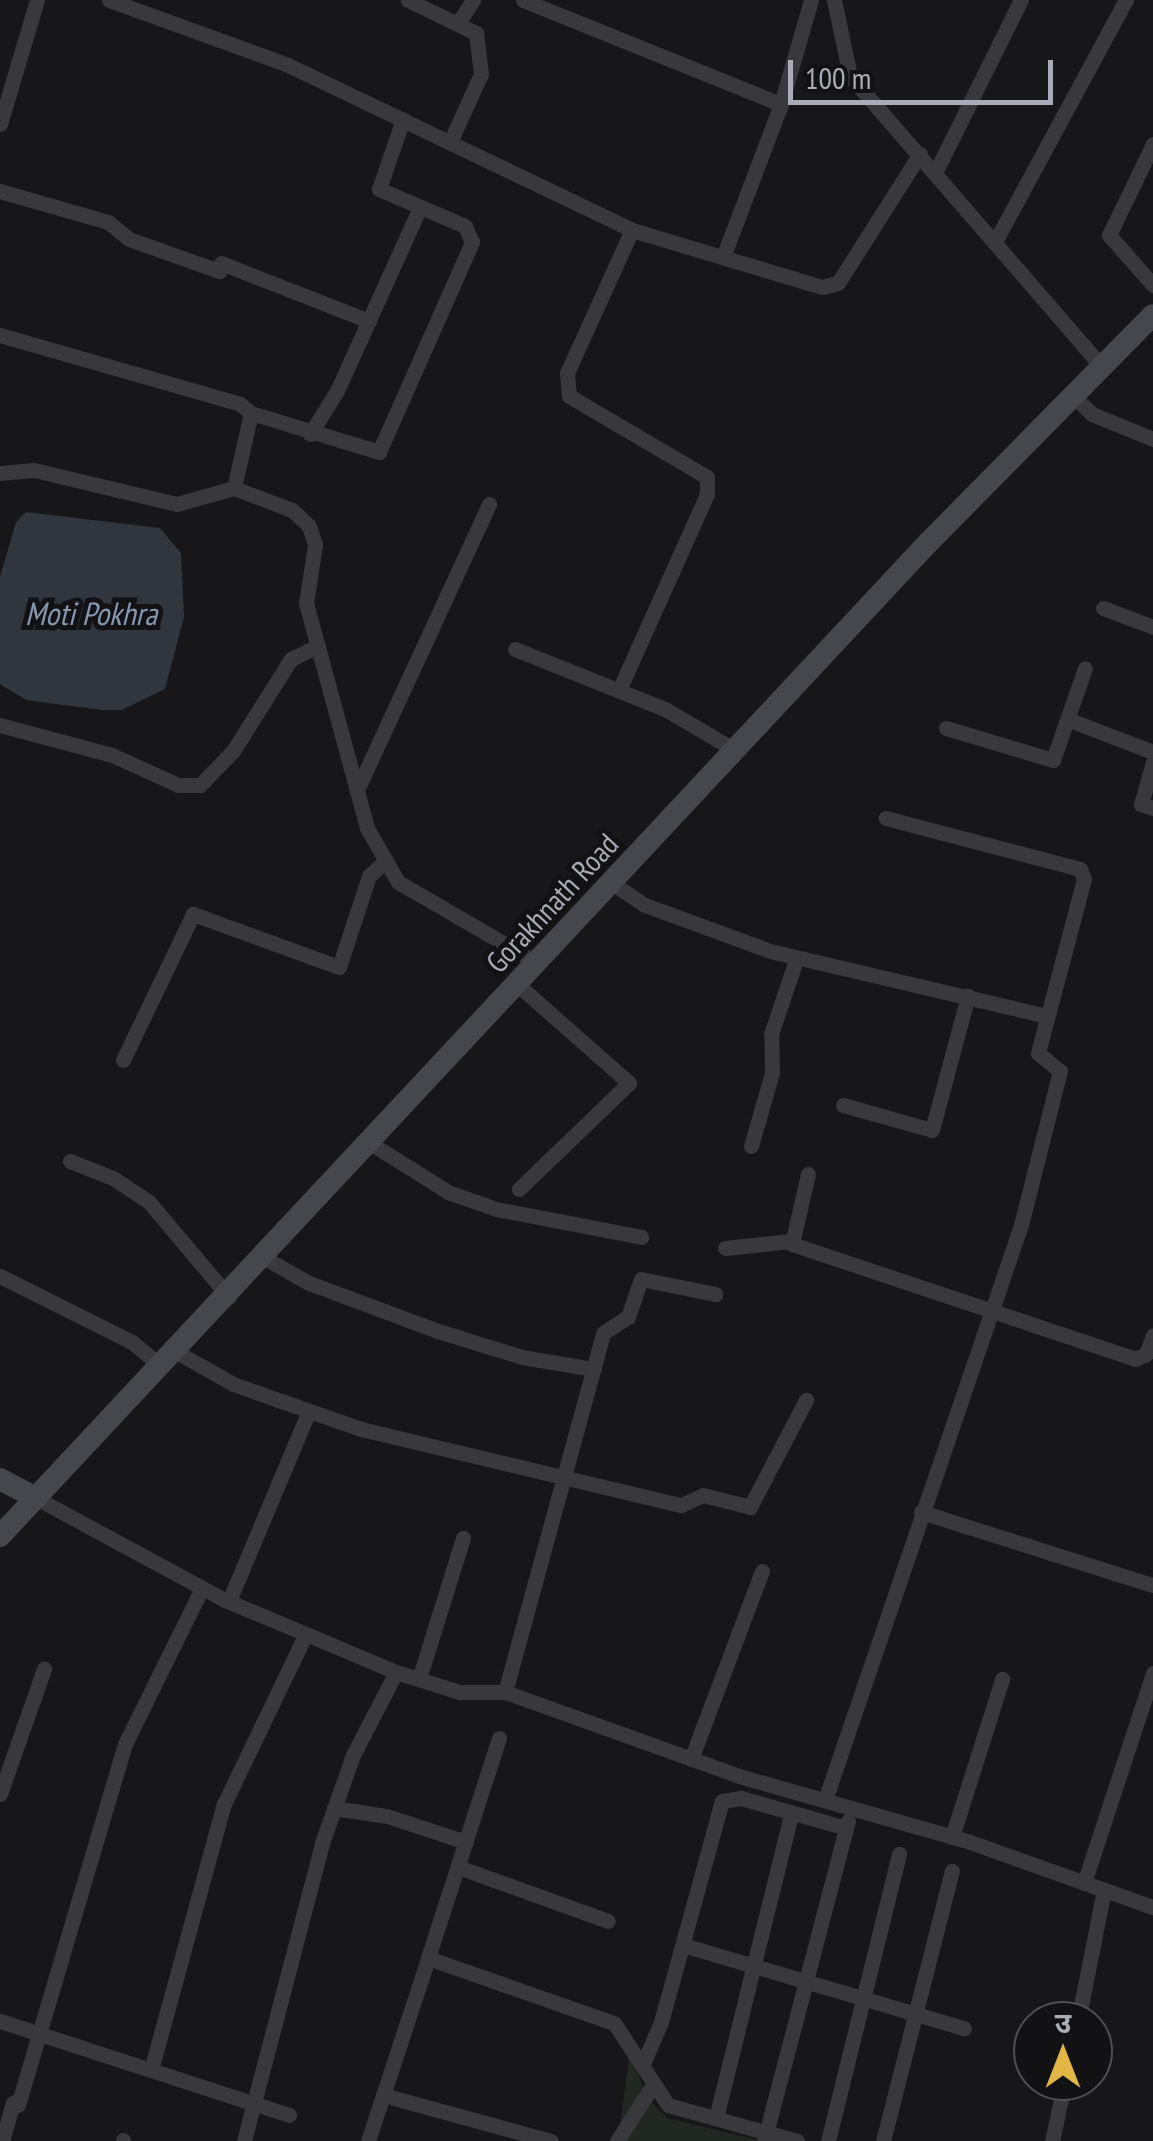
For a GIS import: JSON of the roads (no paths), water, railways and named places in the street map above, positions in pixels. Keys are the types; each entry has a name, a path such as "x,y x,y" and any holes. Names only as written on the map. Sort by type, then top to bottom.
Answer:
{"main road":[{"name":"Gorakhnath Road","path":"0,1536 229,1297 736,750 1153,315"},
{"path":"0,1479 36,1498"}],"street":[{"path":"0,124 6,79 37,0"},
{"path":"109,0 286,64 632,230 832,286 920,154"},
{"path":"408,0 460,20 476,33 481,74 450,142"},
{"path":"460,20 473,0"},
{"path":"522,0 781,104"},
{"path":"723,257 781,104 811,0"},
{"path":"834,0 850,76 996,240 1102,367"},
{"path":"936,171 1021,0"},
{"path":"996,240 1126,0"},
{"path":"0,334 240,404 251,413 310,434 379,452 472,242 465,226 419,208 377,185 403,119"},
{"path":"1153,144 1109,235 1153,285"},
{"path":"0,190 108,222 129,238 369,321"},
{"path":"310,434 369,321 419,208"},
{"path":"619,690 708,494 708,478 569,396 567,373 632,230"},
{"path":"1073,396 1092,414 1153,438"},
{"path":"234,488 251,413"},
{"path":"0,474 34,470 177,504 234,488 292,510 309,526 315,545 306,603 367,828 398,882 538,963"},
{"path":"357,790 490,504"},
{"path":"1103,608 1153,627"},
{"path":"0,724 112,756 178,785 200,785 232,751 292,659 318,646"},
{"path":"515,648 619,690 736,750"},
{"path":"946,728 1050,760 1085,668"},
{"path":"1067,720 1153,752"},
{"path":"1153,762 1141,804 1153,808"},
{"path":"825,1800 1021,1225 1060,1072 1037,1056 1084,872 886,818"},
{"path":"123,1060 193,914 339,966 368,876 386,860"},
{"path":"612,883 645,905 797,956 1048,1016"},
{"path":"751,1146 772,1074 771,1034 797,956"},
{"path":"518,984 629,1083 519,1189"},
{"path":"843,1105 932,1130 968,996"},
{"path":"370,1143 448,1192 496,1209 641,1238"},
{"path":"70,1161 113,1178 149,1202 229,1297"},
{"path":"790,1241 808,1174"},
{"path":"725,1248 790,1241 990,1312 1135,1358 1146,1354 1153,1335"},
{"path":"263,1257 309,1282 438,1330 522,1357 594,1368"},
{"path":"0,1276 168,1358 309,1411 564,1480 680,1505 706,1495 748,1509 806,1400"},
{"path":"505,1692 603,1333 628,1317 638,1280 716,1294"},
{"path":"228,1601 309,1411"},
{"path":"36,1498 228,1601 396,1672 459,1692 505,1692 690,1759 952,1837 1153,1906"},
{"path":"921,1512 1153,1585"},
{"path":"418,1679 463,1538"},
{"path":"690,1759 762,1571"},
{"path":"2,2141 40,2034 125,1744 202,1588"},
{"path":"151,2070 224,1804 306,1636"},
{"path":"0,1794 44,1668"},
{"path":"244,2141 334,1808 396,1672"},
{"path":"1084,1883 1153,1673"},
{"path":"952,1837 1002,1679"},
{"path":"368,2141 499,1738"},
{"path":"643,2064 683,1945 722,1802 734,1796 846,1828"},
{"path":"334,1808 387,1816 466,1842"},
{"path":"765,2137 851,1808"},
{"path":"716,2118 792,1812"},
{"path":"828,2141 899,1854"},
{"path":"458,1867 608,1921"},
{"path":"884,2141 952,1871"},
{"path":"1082,2001 1104,1890"},
{"path":"683,1945 964,2028"},
{"path":"428,1958 614,2023 643,2064 651,2088 668,2105 765,2137 798,2141"},
{"path":"0,2021 289,2115"},
{"path":"616,2141 651,2088"},
{"path":"383,2095 551,2141"},
{"path":"1052,2141 1060,2101"}],"water":[{"name":"Moti Pokhra","path":"26,512 160,528 181,553 184,617 165,689 122,710 102,710 26,700 0,684 0,577 16,522"}]}
